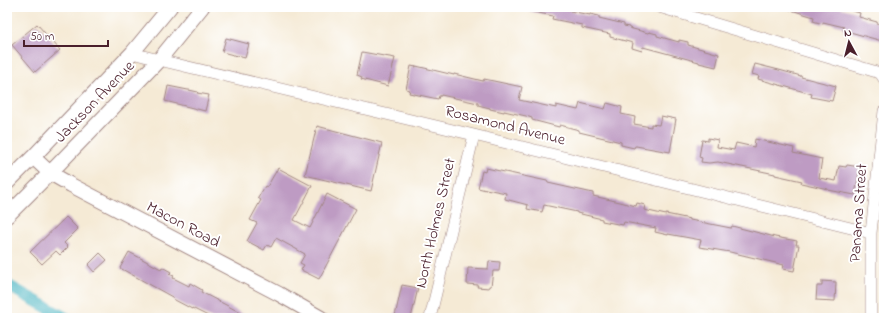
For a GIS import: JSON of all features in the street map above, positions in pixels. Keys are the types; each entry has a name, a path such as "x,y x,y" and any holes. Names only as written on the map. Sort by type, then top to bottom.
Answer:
{"main road":[{"name":"Jackson Avenue","path":"7,183 132,53 170,7"},
{"name":"Jackson Avenue","path":"7,216 159,60 202,7"},
{"name":"Macon Road","path":"33,157 50,173 71,185 279,294 321,318"}],"street":[{"path":"659,7 880,73 884,79"},
{"name":"Rosamond Avenue","path":"132,53 474,134 871,233"},
{"name":"Panama Street","path":"871,318 871,233 884,111"},
{"name":"North Holmes Street","path":"430,318 474,134"}],"building":[{"path":"530,7 570,7 570,11 599,16 599,18 624,24 624,26 629,28 657,34 657,36 679,42 679,40 688,42 688,45 719,54 716,67 643,47 642,51 632,48 633,43 610,37 610,34 582,28 582,25 552,19 553,16 529,11"},
{"path":"788,7 838,7 860,13 859,17 884,25 882,41 843,30 844,27 813,21 814,17 788,9"},
{"path":"37,24 60,50 35,72 12,45"},
{"path":"226,38 249,44 245,58 222,52"},
{"path":"362,52 395,58 388,86 361,79 362,77 357,75"},
{"path":"755,64 836,86 832,101 811,97 812,94 758,79 759,76 752,74"},
{"path":"411,66 483,81 484,79 522,87 519,100 556,108 556,105 578,110 580,103 605,109 607,103 622,107 621,114 635,117 634,124 651,127 651,124 659,125 661,116 676,119 670,152 621,145 621,142 579,132 579,130 560,125 559,127 532,120 532,118 526,116 490,109 478,105 478,103 441,95 438,99 409,93 410,90 406,89"},
{"path":"168,86 209,95 205,111 165,101"},
{"path":"317,126 382,143 371,191 305,175"},
{"path":"708,138 718,140 717,147 734,150 736,143 754,147 755,139 794,148 793,153 822,159 819,178 836,181 839,166 846,167 847,165 860,167 855,195 801,183 802,181 775,174 718,162 701,162 702,158 699,157 702,140 708,141"},
{"path":"278,168 312,186 294,220 310,228 327,194 356,209 319,279 301,270 304,265 300,263 305,254 276,238 271,247 267,245 264,250 247,241 257,223 250,220 261,200 258,198 265,186 267,187"},
{"path":"486,168 547,181 548,183 593,193 593,196 636,206 637,203 645,205 644,210 731,228 732,226 797,241 796,245 799,245 794,271 783,269 784,265 730,252 699,247 701,240 655,232 656,228 624,222 623,225 602,221 602,219 577,212 544,205 542,212 527,209 528,205 505,199 506,193 478,188 482,171 485,172"},
{"path":"66,217 78,229 64,243 68,247 60,255 56,251 42,264 30,252"},
{"path":"129,252 161,269 162,267 171,272 169,274 174,276 173,278 189,286 190,283 202,290 201,292 250,318 212,318 173,299 174,298 120,268"},
{"path":"100,253 107,260 94,272 88,265"},
{"path":"489,261 500,262 499,271 493,271 491,286 489,286 489,288 477,287 478,285 467,284 468,268 488,269"},
{"path":"822,281 836,282 835,301 816,300 817,286 822,286"},
{"path":"402,285 418,288 411,318 395,316"}],"waterway":[{"path":"7,285 66,318"}]}
